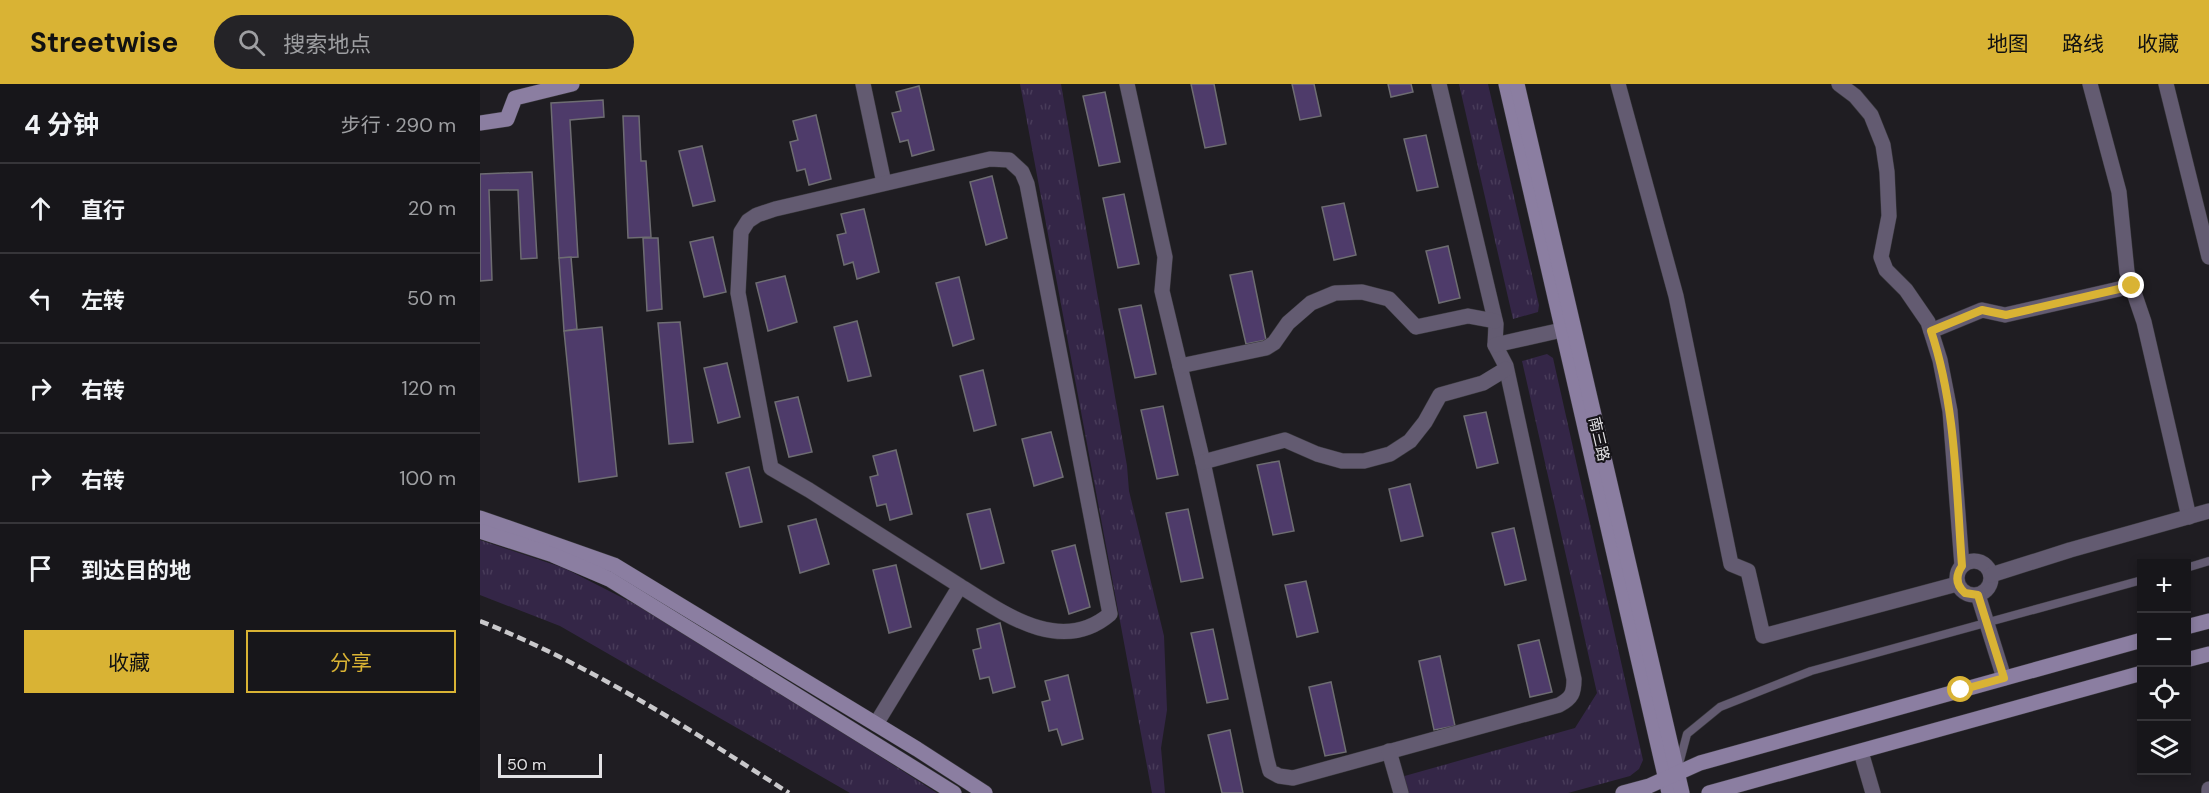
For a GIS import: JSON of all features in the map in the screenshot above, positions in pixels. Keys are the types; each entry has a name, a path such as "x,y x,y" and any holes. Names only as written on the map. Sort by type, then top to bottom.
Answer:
{"main road":[{"path":"480,123 507,119 515,98 572,84"},
{"name":"南三路","path":"1506,84 1562,330 1671,781 1682,793"},
{"name":"南三路","path":"1517,84 1671,781"},
{"path":"480,518 614,565 985,793"},
{"path":"480,531 553,555 609,579 954,793"},
{"path":"2191,626 2209,621"},
{"path":"1623,793 1671,781 1700,763 2137,641"},
{"path":"2191,659 2209,654"},
{"path":"1714,792 2137,674"}],"street":[{"path":"863,84 884,183"},
{"path":"1127,84 1165,257 1162,291 1203,462 1270,771 1278,776 1293,778 1559,705 1570,700 1574,692 1574,679 1506,369 1495,345 1495,321 1439,84"},
{"path":"1618,84 1676,296 1731,564 1748,571 1763,636 1957,584"},
{"path":"1839,84 1855,96 1871,115 1882,145 1887,172 1889,216 1881,257 1886,270 1906,290 1928,322 1940,360 1950,411 1962,566"},
{"path":"2090,84 2119,192 2127,272 2144,322 2158,375 2189,517"},
{"path":"2166,84 2209,257"},
{"path":"990,159 1009,160 1022,172 1027,184 1110,614 1101,622 1081,629 1058,631 1036,628 1013,619 960,586 771,468 738,293 741,232 748,221 757,215 775,209 990,159"},
{"path":"1931,331 1982,310 2006,315 2132,286"},
{"path":"1180,366 1266,348 1274,343 1288,323 1311,303 1335,293 1362,292 1389,299 1416,327 1468,316 1495,321"},
{"path":"1495,345 1562,330"},
{"path":"1203,462 1285,440 1317,454 1342,461 1364,461 1390,454 1410,441 1425,422 1440,395 1483,383 1506,369"},
{"path":"1991,575 2070,550 2209,512"},
{"path":"1970,562 1979,562 1986,566 1991,575 1991,584 1978,595 1965,593 1957,584 1958,573 1962,566 1970,562"},
{"path":"876,724 960,586"},
{"path":"1978,595 2004,678"},
{"path":"1389,751 1401,793"},
{"path":"1861,752 1873,793"}],"lane":[{"path":"2191,567 2209,561"},
{"path":"1671,781 1687,734 1720,707 1811,671 2137,581"}],"green space":[{"path":"1020,84 1061,84 1127,466 1129,491 1164,636 1167,710 1161,748 1165,793 1152,793"},
{"path":"1459,84 1488,84 1539,305 1538,312 1513,319"},
{"path":"1547,354 1553,358 1643,760 1639,769 1630,776 1568,793 1406,793 1401,777 1575,728 1597,693 1522,361"},
{"path":"480,540 564,568 672,623 937,793 850,793 560,626 480,595"}],"building":[{"path":"1191,84 1214,84 1226,144 1205,148"},
{"path":"1292,84 1314,84 1321,116 1300,120"},
{"path":"1388,84 1411,84 1413,92 1391,97"},
{"path":"919,86 934,150 912,156 908,140 900,142 892,113 901,111 896,92"},
{"path":"1105,92 1120,162 1099,166 1083,96"},
{"path":"603,100 604,117 570,120 578,257 559,258 551,103"},
{"path":"816,115 831,179 809,185 805,169 797,171 790,142 798,140 793,121"},
{"path":"623,116 639,116 641,161 646,161 651,237 628,238"},
{"path":"1426,135 1438,187 1417,191 1404,139"},
{"path":"702,146 715,201 693,206 679,151"},
{"path":"532,172 537,258 521,259 518,190 489,190 492,280 480,281 480,174"},
{"path":"992,176 1007,238 986,245 970,182"},
{"path":"1124,194 1139,264 1118,268 1103,198"},
{"path":"1344,203 1356,255 1334,260 1322,207"},
{"path":"864,209 879,272 857,279 853,262 844,265 837,235 846,233 841,214"},
{"path":"713,237 726,292 704,297 690,242"},
{"path":"643,238 658,238 662,309 647,311"},
{"path":"1448,246 1460,298 1439,303 1426,251"},
{"path":"571,257 577,329 564,331 559,258"},
{"path":"1252,271 1266,340 1246,344 1230,275"},
{"path":"785,276 797,322 768,331 756,283"},
{"path":"959,277 974,339 953,346 936,283"},
{"path":"1141,305 1156,374 1135,378 1119,309"},
{"path":"857,321 871,376 848,381 834,327"},
{"path":"680,322 693,442 669,444 658,323"},
{"path":"602,327 617,476 579,482 564,331"},
{"path":"727,363 740,417 718,423 704,368"},
{"path":"983,370 996,425 974,431 960,376"},
{"path":"798,397 812,452 789,457 775,402"},
{"path":"1163,406 1178,475 1157,479 1141,410"},
{"path":"1486,412 1498,463 1477,468 1464,416"},
{"path":"1051,432 1063,477 1034,486 1022,439"},
{"path":"896,450 912,514 890,520 886,504 877,506 870,477 878,475 873,456"},
{"path":"1279,461 1294,531 1273,535 1257,465"},
{"path":"749,467 762,522 740,527 726,473"},
{"path":"1410,484 1423,536 1401,541 1389,489"},
{"path":"990,509 1004,563 981,569 967,514"},
{"path":"1188,509 1203,578 1181,582 1166,513"},
{"path":"816,519 829,564 800,573 788,526"},
{"path":"1514,528 1526,580 1505,585 1492,533"},
{"path":"1075,545 1090,607 1069,614 1052,551"},
{"path":"896,565 911,627 889,633 873,570"},
{"path":"1306,581 1318,632 1297,637 1285,585"},
{"path":"1000,623 1015,687 993,693 989,677 980,679 973,650 981,648 977,629"},
{"path":"1213,629 1228,699 1207,703 1191,633"},
{"path":"1539,640 1552,692 1530,697 1518,645"},
{"path":"1440,656 1455,726 1434,730 1419,661"},
{"path":"1068,675 1083,739 1062,745 1057,729 1049,731 1042,702 1050,700 1045,681"},
{"path":"1331,682 1346,752 1325,756 1309,687"},
{"path":"1230,730 1243,793 1222,793 1208,735"}],"railway":[{"path":"480,621 600,678 676,722 789,793"}],"route":[{"path":"1961,690 2004,678 1978,595 1965,593 1957,584 1958,573 1962,566 1950,411 1940,360 1931,331 1982,310 2006,315 2132,286"}]}
